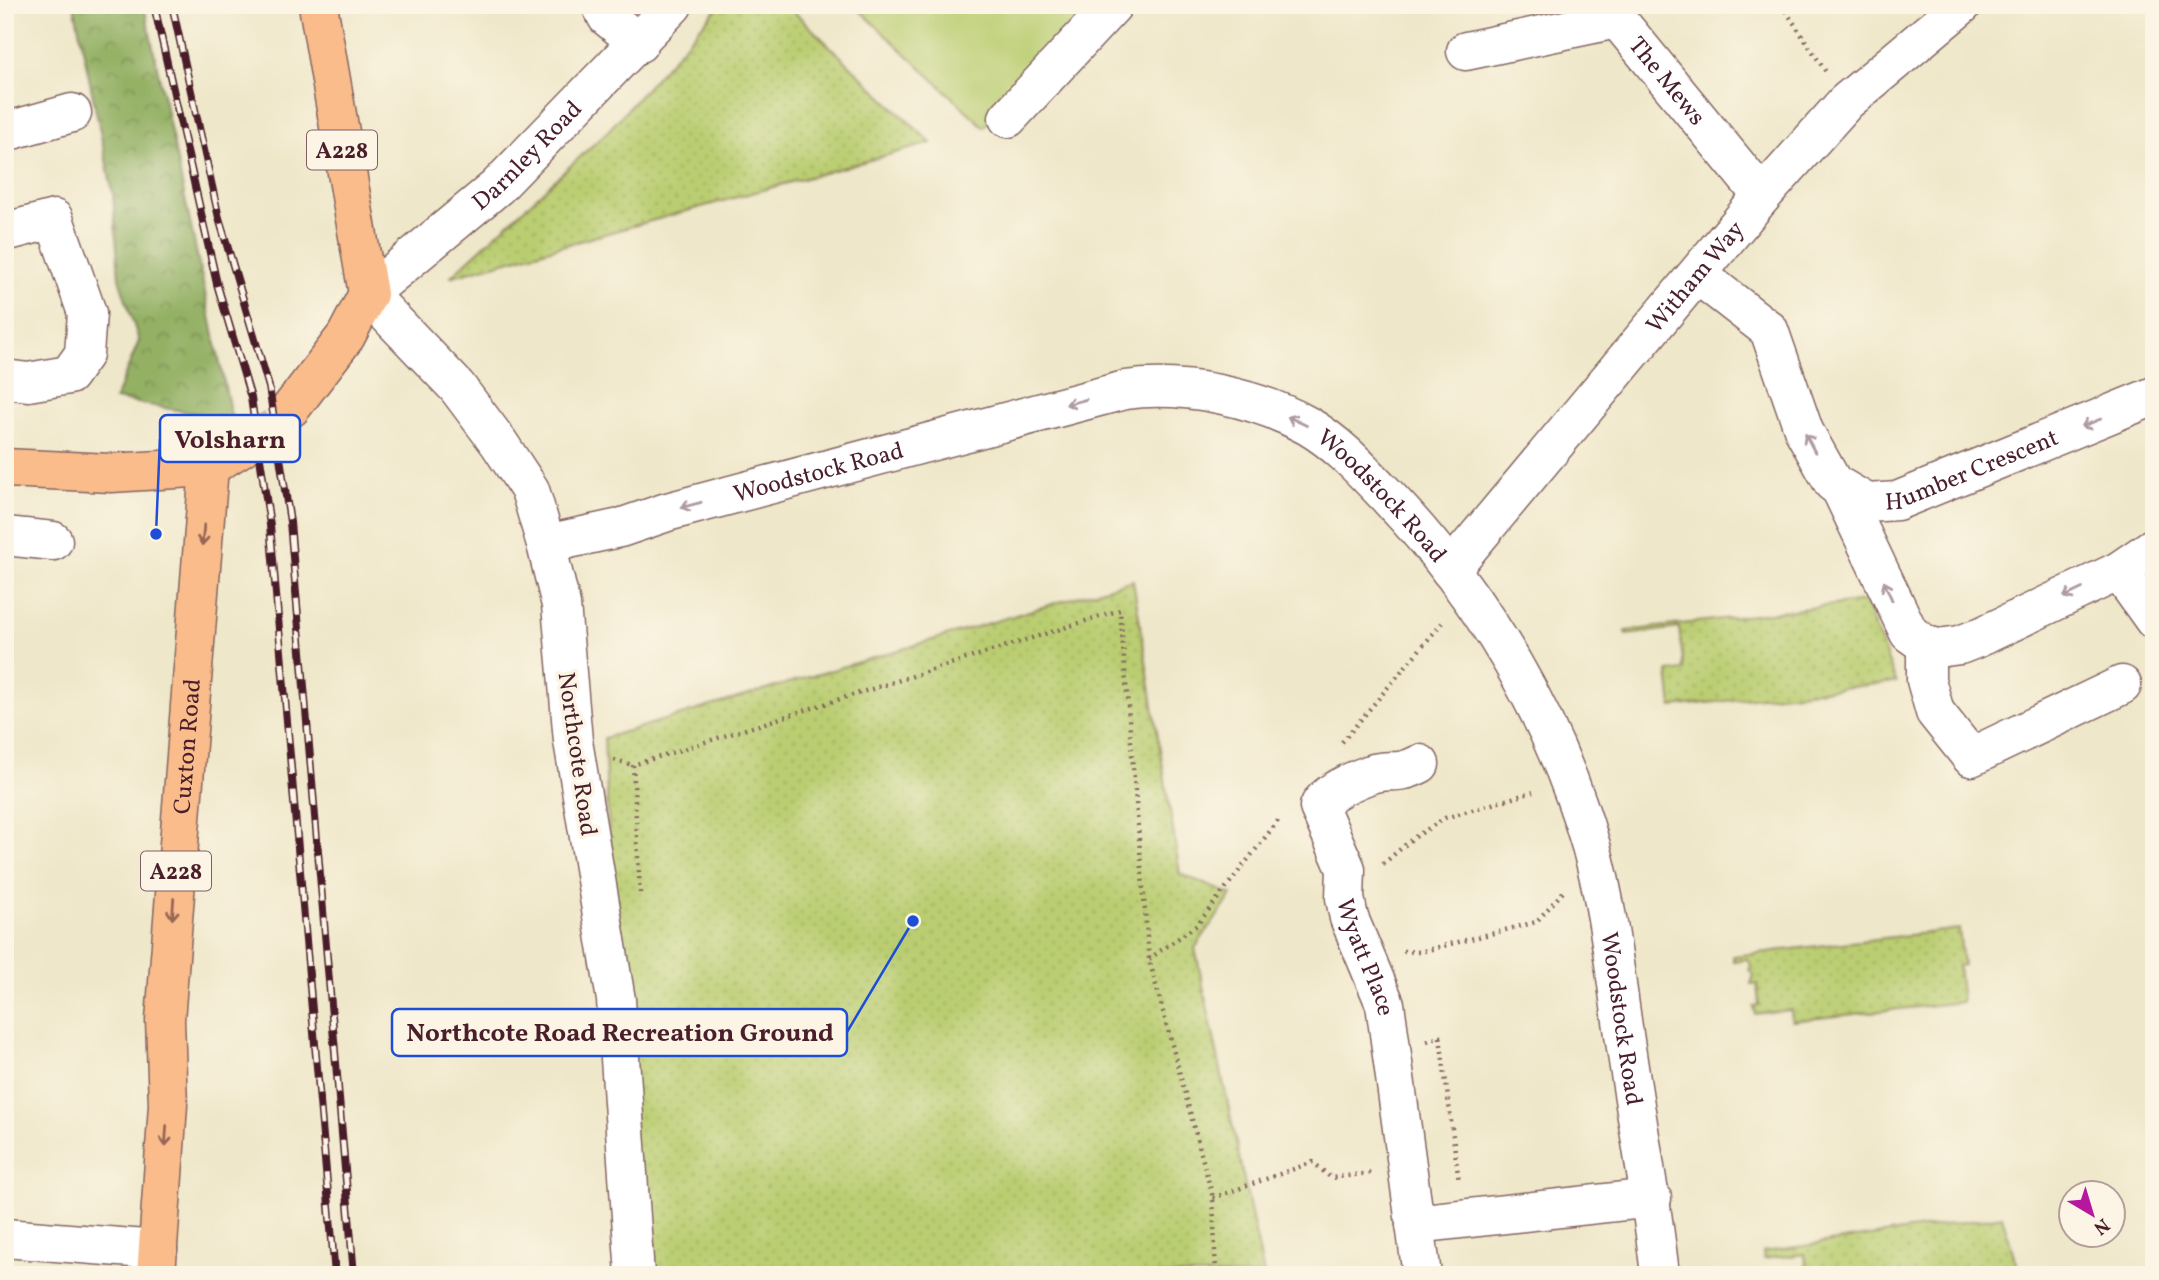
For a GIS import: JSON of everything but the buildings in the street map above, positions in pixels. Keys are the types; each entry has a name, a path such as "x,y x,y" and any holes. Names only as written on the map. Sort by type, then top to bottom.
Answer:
{"main road":[{"name":"A228","path":"318,5 368,294"},
{"path":"291,408 346,336 368,294"},
{"path":"5,468 111,473 209,467 242,447"},
{"name":"Cuxton Road","path":"157,1263 168,1105 166,1006 209,467"}],"street":[{"path":"601,5 607,17 639,43"},
{"name":"Darnley Road","path":"368,294 497,187 673,5"},
{"path":"1009,118 1113,5"},
{"name":"Witham Way","path":"1450,570 1762,196 1846,102 1962,5"},
{"name":"The Mews","path":"1466,51 1617,19 1762,196"},
{"path":"5,132 72,113"},
{"path":"5,232 54,219 87,313 84,354 69,375 29,382 5,379"},
{"name":"Humber Crescent","path":"1698,275 1769,330 1804,431 1831,480 1842,490 1871,504 1897,501 2154,396"},
{"name":"Northcote Road","path":"368,294 457,387 499,443 530,490 546,544 561,605 573,741 616,1000 635,1275"},
{"name":"Woodstock Road","path":"546,544 590,536 667,512 1102,395 1163,387 1184,389 1265,408 1309,427 1359,467 1426,539 1450,570 1478,607 1525,683 1560,757 1586,829 1605,915 1652,1198 1660,1275"},
{"path":"1842,490 1906,630 1926,645 1942,648 1967,643 2119,571 2154,547"},
{"path":"5,536 53,541"},
{"path":"2119,571 2154,620"},
{"path":"1926,645 1926,680 1934,712 1971,757 2122,685"},
{"name":"Wyatt Place","path":"1420,764 1400,773 1369,775 1327,796 1319,807 1346,869 1345,898 1349,918 1385,1004 1422,1275"},
{"path":"1415,1224 1652,1198"},
{"path":"5,1238 157,1263"}],"path":[{"path":"1782,5 1846,102"},
{"path":"641,903 634,765 1120,610 1149,959 1213,1198 1216,1275"},
{"path":"1380,868 1412,839 1444,818 1541,790"},
{"path":"1399,950 1420,952 1536,922 1567,887"},
{"path":"1440,1037 1460,1186"},
{"path":"1213,1198 1313,1162 1331,1178 1408,1169"}],"green space":[{"path":"74,5 144,5 232,420 115,399 139,341 119,278 113,194"},
{"path":"720,5 787,5 931,143 450,277 608,131"},
{"path":"854,5 1097,5 984,127"},
{"path":"1133,580 1180,874 1232,895 1195,948 1264,1275 631,1275 604,738"},
{"path":"1865,601 1896,682 1672,707 1668,672 1684,670 1679,628 1627,635 1626,631"},
{"path":"1959,929 1963,965 1958,966 1962,1002 1792,1021 1791,1010 1755,1014 1754,1006 1759,1005 1757,984 1751,984 1754,975 1749,971 1751,965 1747,959 1734,961 1733,956"},
{"path":"2002,1216 2020,1275 1807,1275 1805,1254 1764,1259 1763,1252"}],"tunnel":[{"path":"242,447 276,426 291,408"}],"railway":[{"path":"154,5 217,284 251,398 270,525 335,1275"},
{"path":"172,5 219,218 269,387 290,522 354,1275"}],"place":[{"name":"Volsharn","path":"156,534"},
{"name":"Northcote Road Recreation Ground","path":"913,921"}]}
